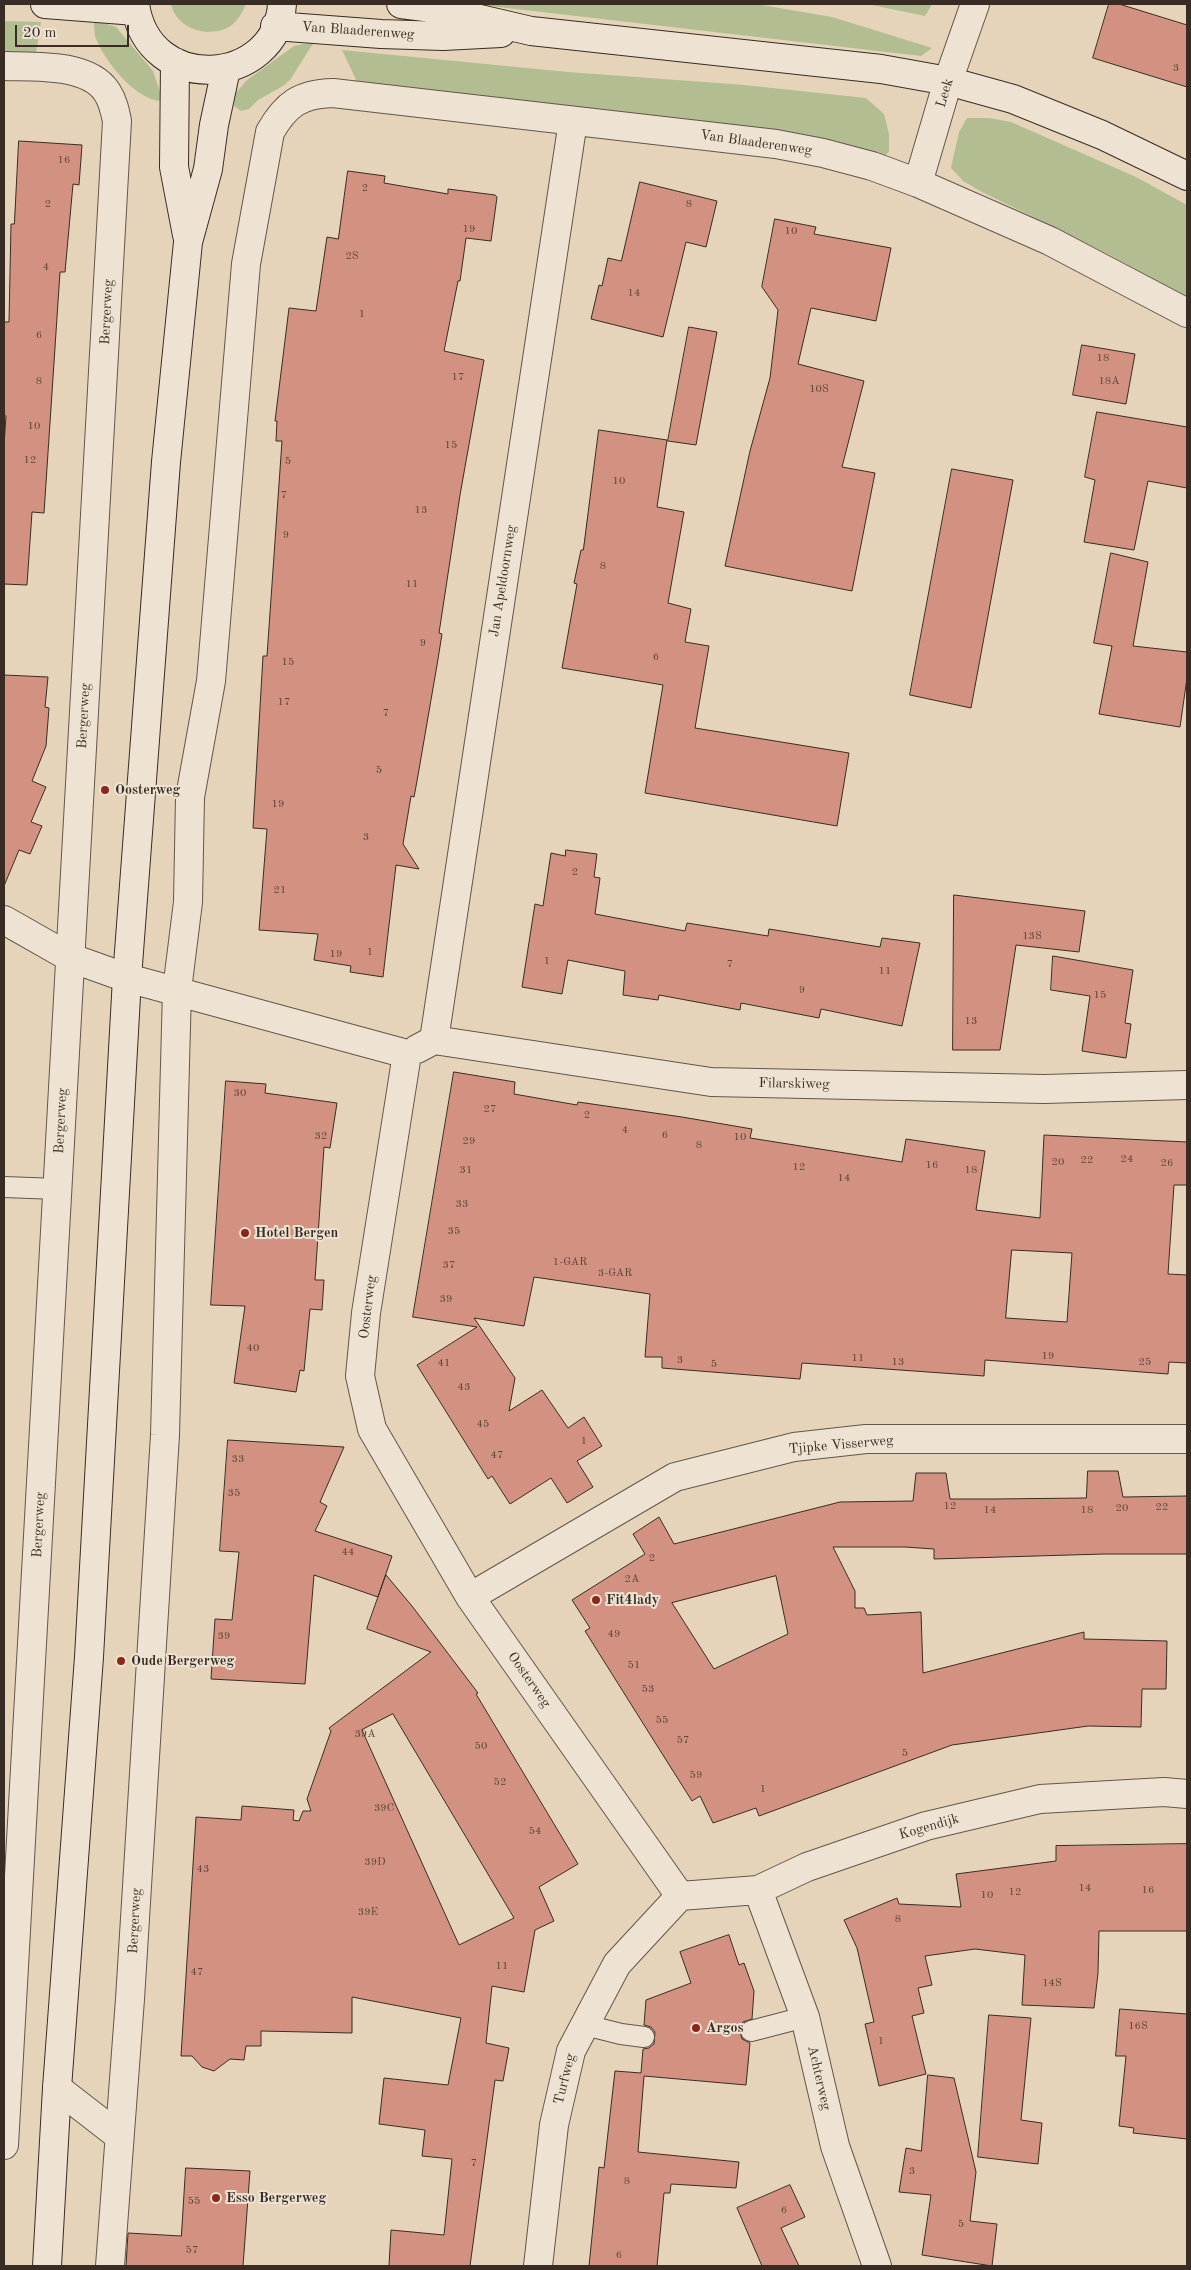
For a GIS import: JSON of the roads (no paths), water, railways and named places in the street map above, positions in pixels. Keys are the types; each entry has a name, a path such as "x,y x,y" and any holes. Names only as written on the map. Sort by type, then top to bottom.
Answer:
{"street":[{"path":"44,4 136,7 137,19 147,39 163,55 182,66 205,71 226,69 246,60 262,47 279,15"},
{"name":"Van Blaaderenweg","path":"401,4 433,8 531,32 881,69 948,81 1021,102 1102,135 1187,176"},
{"name":"Leek","path":"918,183 948,81 975,4"},
{"name":"Van Blaaderenweg","path":"279,15 381,34 443,36 531,32"},
{"path":"175,62 174,167 188,242"},
{"name":"Bergerweg","path":"4,66 72,70 88,77 106,90 117,121 4,2145"},
{"path":"47,2266 57,2088 90,1647 127,978 166,462 188,242 208,170 214,125 226,69"},
{"name":"Van Blaaderenweg","path":"294,102 316,94 333,93 776,144 823,153 872,166 918,183 1050,241 1187,313"},
{"name":"Bergerweg","path":"110,2266 130,1999 165,1435 177,990 188,902 190,797 211,681 246,264 266,145 270,132 280,116 294,102"},
{"name":"Jan Apeldoornweg","path":"434,1040 573,121"},
{"path":"4,920 70,958 127,978 177,990 407,1054 434,1040"},
{"name":"Filarskiweg","path":"434,1040 711,1082 1044,1088 1187,1085"},
{"name":"Oosterweg","path":"407,1054 366,1313 360,1376 372,1429 470,1597 680,1896"},
{"name":"Tjipke Visserweg","path":"470,1597 675,1477 794,1447 866,1439 1187,1439"},
{"name":"Kogendijk","path":"680,1896 758,1890 807,1867 926,1826 1030,1802 1164,1792 1187,1794"},
{"name":"Achterweg","path":"758,1890 804,2017 835,2146 877,2266"},
{"name":"Turfweg","path":"538,2266 554,2125 571,2051 617,1964 680,1896"},
{"path":"57,2088 119,2136"}],"lane":[{"path":"4,1187 58,1189"},
{"path":"751,2030 804,2017"},
{"path":"585,2025 621,2034 644,2036"}],"place":[{"name":"Oosterweg","path":"105,790"},
{"name":"Hotel Bergen","path":"245,1233"},
{"name":"Fit4lady","path":"596,1600"},
{"name":"Oude Bergerweg","path":"121,1661"},
{"name":"Argos","path":"696,2028"},
{"name":"Esso Bergerweg","path":"216,2198"}]}
